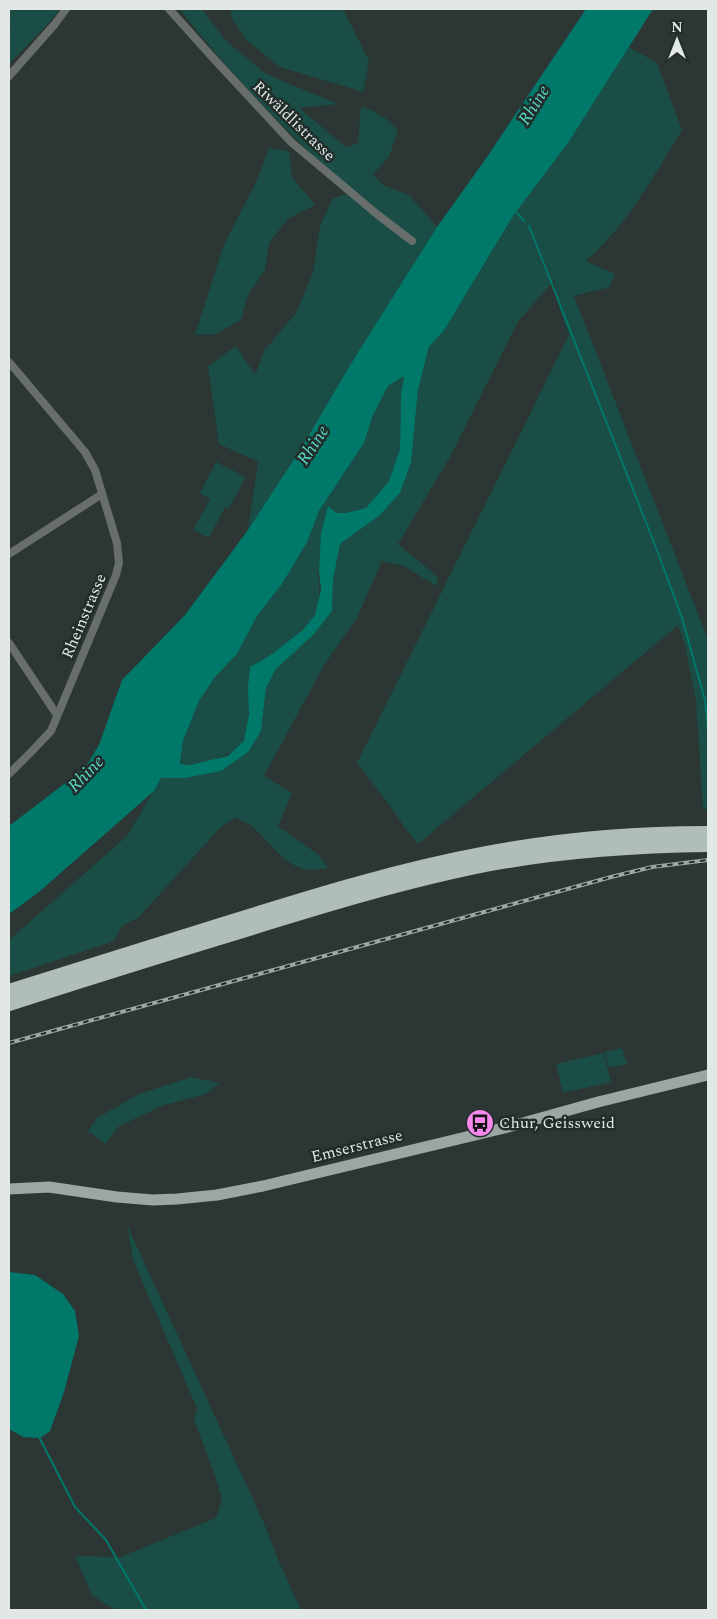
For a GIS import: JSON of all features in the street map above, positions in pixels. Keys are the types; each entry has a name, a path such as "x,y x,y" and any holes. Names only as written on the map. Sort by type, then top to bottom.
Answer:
{"highway":[{"path":"9,1004 287,917 424,878 527,858 708,833"},
{"path":"9,991 302,900 414,868 526,846 640,841 708,845"}],"main road":[{"name":"Emserstrasse","path":"9,1189 49,1188 153,1200 217,1195 271,1184 512,1126 598,1102 708,1075"}],"street":[{"path":"9,76 66,9"},
{"name":"Riwäldlistrasse","path":"169,9 214,60 296,146 412,241"},
{"name":"Rheinstrasse","path":"9,362 85,452 95,470 118,550 118,568 51,731 9,774"},
{"path":"9,554 102,494"},
{"path":"9,643 57,716"}],"shaded area":[{"path":"9,9 60,9 9,64 9,29 11,27 9,24"},
{"path":"180,9 202,9 225,40 266,74 338,104 299,108 346,147 358,143 361,107 376,113 390,122 398,130 389,157 373,174 383,185 409,195 437,227 248,530 258,462 219,444 208,366 236,346 255,375 264,351 296,313 313,273 320,226 333,198 352,193 240,81"},
{"path":"231,9 343,9 369,61 363,92 280,67 246,40 231,17"},
{"path":"629,47 657,63 682,130 627,216 615,232 586,261 615,274 610,287 574,296 707,637 708,809 703,809 696,701 685,646 678,625 418,844 357,763 569,335 558,304 554,280 518,322 450,457 398,544 438,577 436,586 404,566 382,561 357,618 324,665 264,776 292,793 278,826 319,855 328,868 315,870 294,865 277,852 253,827 235,817 219,829 139,917 122,926 114,941 9,976 9,940 127,836 161,778 185,778 221,771 261,731 266,688 276,669 314,634 332,611 333,580 340,544 379,516 400,493 411,463 418,390 429,347 445,329 513,216 568,143"},
{"path":"269,148 289,151 292,177 315,205 288,219 269,243 265,270 248,295 241,320 216,334 195,335 223,247 258,178"},
{"path":"404,375 401,393 400,449 389,481 366,508 346,513 336,513 329,507 319,568 317,611 308,625 293,639 250,667 249,717 244,741 229,754 211,760 180,764 183,741 199,701 215,677 237,654 257,616 282,584 319,511 364,443 373,415 388,386"},
{"path":"216,462 246,477 229,508 225,507 209,538 193,530 210,499 200,493"},
{"path":"622,1048 627,1064 609,1068 605,1052"},
{"path":"604,1053 611,1082 563,1093 556,1064"},
{"path":"191,1077 219,1083 206,1094 161,1106 118,1127 106,1144 88,1131 97,1118 139,1094"},
{"path":"127,1225 263,1521 301,1610 115,1610 92,1595 75,1556 120,1557 216,1518 222,1499 194,1420 197,1408 133,1260"}],"water":[{"name":"Rhine","path":"586,9 653,9 568,143 513,216 445,329 429,347 418,390 411,463 400,493 379,516 340,544 333,580 332,611 314,634 276,669 266,688 261,731 248,752 221,771 185,778 161,778 154,791 39,892 9,914 9,826 85,768 99,745 122,680 185,615 248,530 301,448 357,354 437,227 487,157","holes":["404,376 401,393 400,449 389,481 366,508 346,513 336,513 328,506 321,533 319,571 321,590 315,615 303,630 272,654 250,667 248,687 249,714 244,741 228,756 189,765 180,764 183,741 199,701 215,677 237,654 257,616 282,584 307,542 319,511 364,443 373,415 388,386"]},
{"path":"9,1272 35,1275 63,1294 75,1311 79,1336 64,1392 50,1431 40,1438 23,1437 9,1429"}],"waterway":[{"path":"516,212 524,221"},
{"path":"529,226 682,618 705,700 708,731"},
{"path":"39,1437 75,1507 106,1540 146,1610"}],"railway":[{"path":"9,1043 611,877 652,867 708,860"}],"place":[{"name":"Chur, Geissweid","path":"480,1123"}]}
